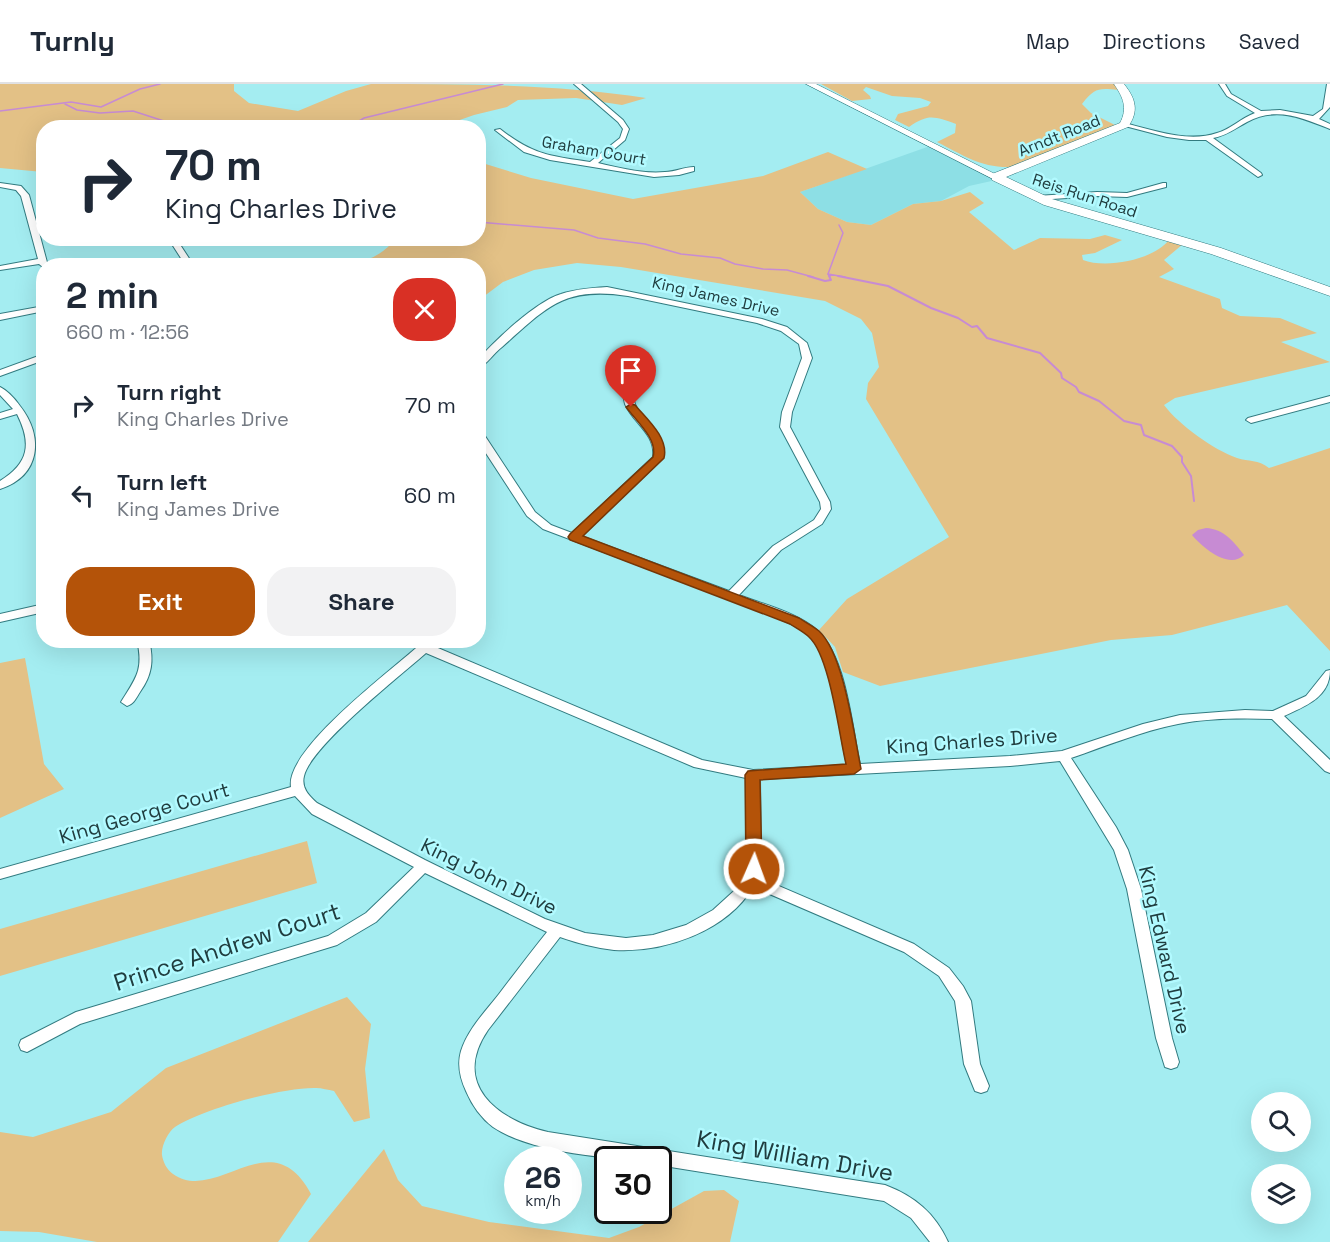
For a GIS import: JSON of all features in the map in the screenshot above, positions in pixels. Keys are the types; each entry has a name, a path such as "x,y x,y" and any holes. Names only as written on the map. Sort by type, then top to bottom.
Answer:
{"main road":[{"name":"Arndt Road","path":"996,177 1124,125 1129,117 1131,105 1119,84"},
{"name":"Reis Run Road","path":"996,177 1037,198 1251,262 1330,292"}],"street":[{"path":"577,84 621,121 626,129 622,139 592,164"},
{"name":"Reis Run Road","path":"810,84 996,177"},
{"path":"1222,84 1229,95 1259,114"},
{"path":"1314,119 1324,114 1328,108 1330,84"},
{"path":"1124,125 1169,135 1208,138 1230,131 1259,114 1287,114 1314,119 1330,127"},
{"name":"Graham Court","path":"498,130 521,148 536,154 625,171 665,174 680,173 691,169"},
{"path":"1208,138 1258,175"},
{"path":"0,185 18,188 25,195 36,237"},
{"path":"1037,198 1133,195 1163,185"},
{"path":"0,268 36,265"},
{"name":"King James Drive","path":"486,357 543,306 562,296 594,290 628,293 759,321 784,329 798,339 806,348 807,358 787,412 785,427 825,502 826,509 818,522 777,548 732,595"},
{"path":"0,316 36,309"},
{"path":"0,373 36,360"},
{"path":"574,537 658,458 660,450 657,440 639,419 629,401 630,375"},
{"path":"0,390 31,430 30,452 21,472 0,486"},
{"path":"1251,420 1330,399"},
{"path":"0,416 18,411"},
{"path":"486,444 531,514 547,527 732,595 806,627 815,634 826,650 832,669 854,769"},
{"path":"486,456 493,454"},
{"path":"0,618 36,610"},
{"path":"127,702 143,681 147,670 145,648"},
{"path":"298,790 297,775 307,757 424,648"},
{"name":"King Charles Drive","path":"424,648 699,764 753,775 1063,756 1173,720 1245,714 1275,715 1310,699 1330,674"},
{"path":"1275,715 1330,768"},
{"name":"King Edward Drive","path":"1063,756 1111,831 1127,866 1171,1062"},
{"path":"753,775 755,857 751,880 909,948 944,972 958,990 963,1001 972,1064 981,1086"},
{"name":"King John Drive","path":"298,790 302,797 317,810 556,932 614,944 642,942 677,935 714,918 751,880"},
{"name":"King George Court","path":"0,874 298,790"},
{"name":"Prince Andrew Court","path":"27,1045 76,1019 332,941 366,923 376,915 423,866"},
{"name":"King William Drive","path":"556,932 481,1028 468,1055 468,1079 474,1092 484,1109 499,1122 517,1132 548,1140 885,1193 904,1202 923,1216 939,1242"}],"shaded area":[{"path":"0,84 234,84 234,91 249,103 298,111 346,91 371,84 544,87 646,98 622,105 576,98 518,100 507,107 460,120 36,120 36,171 0,168"},
{"path":"821,84 1115,84 1118,90 1097,90 1082,104 1091,113 1117,126 1011,167 1000,167 972,160 937,142 955,133 956,124 927,118 909,127 895,120 898,114 928,106 931,102 920,98 892,96 866,87 863,90 871,99 852,101"},
{"path":"930,146 996,180 969,186 941,201 913,204 871,225 847,222 818,209 800,192"},
{"path":"828,152 867,169 800,192 818,209 847,222 871,225 913,204 941,201 970,192 984,203 969,212 1014,250 1040,238 1090,239 1105,235 1122,240 1095,253 1082,255 1083,260 1093,263 1129,261 1152,253 1169,240 1183,244 1164,260 1174,269 1159,277 1220,299 1222,308 1240,316 1280,318 1317,333 1281,342 1330,362 1175,398 1164,405 1188,428 1218,449 1237,458 1261,463 1269,468 1330,448 1330,651 1287,605 1172,635 1111,640 880,686 843,672 835,647 819,630 847,599 949,537 866,399 868,383 879,367 872,333 861,319 825,301 621,267 577,263 534,270 503,282 486,295 486,258 371,258 389,246 486,246 486,164 531,178 633,199 763,176"},
{"path":"1206,528 1223,534 1244,555 1231,560 1209,551 1192,535"},
{"path":"25,658 44,764 64,789 0,818 0,663"},
{"path":"307,841 317,883 0,976 0,929"},
{"path":"347,997 371,1024 365,1069 370,1118 354,1122 334,1091 316,1088 284,1091 223,1106 188,1120 172,1129 162,1151 169,1170 190,1181 208,1180 261,1163 279,1164 295,1173 311,1194 278,1242 97,1242 39,1232 0,1231 0,1132 33,1137 111,1112 166,1068"},
{"path":"384,1149 398,1180 422,1206 489,1222 609,1238 644,1224 672,1224 672,1209 704,1191 724,1190 739,1201 730,1242 308,1242"}],"waterway":[{"path":"0,111 71,102 101,107 140,89 160,84"},
{"path":"361,120 503,84"},
{"path":"65,104 77,110 100,113 133,111 161,120"},
{"path":"486,223 574,230 598,238 645,244 681,254 720,258 735,264 787,270 813,277"},
{"path":"828,274 843,233 839,225"},
{"path":"828,274 845,277"},
{"path":"808,276 825,281 831,280 829,276"},
{"path":"838,276 888,286 931,308 958,318 972,327 977,326 987,338 1040,353 1061,373 1062,378 1076,387 1079,392 1099,401 1124,421 1141,425 1144,435 1172,446 1182,457 1182,462 1191,476 1194,501"}],"route":[{"path":"631,407 660,445 658,458 574,537 732,595 806,627 815,634 826,650 832,669 854,769 753,775 754,869"}]}
